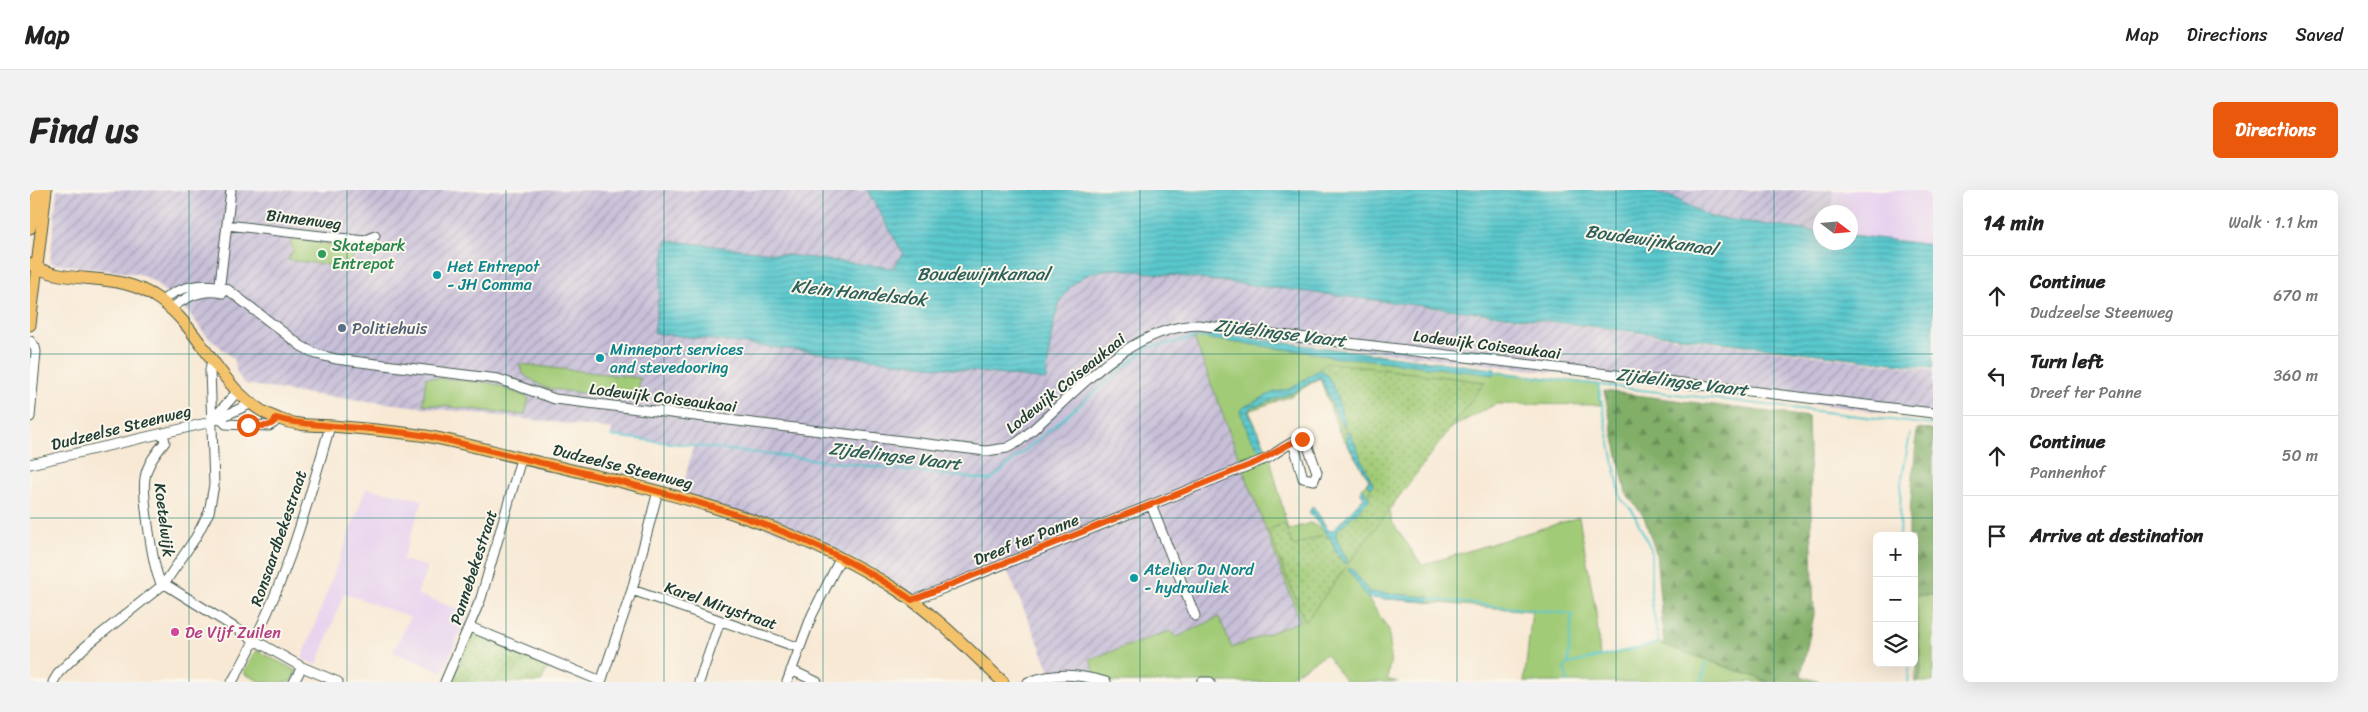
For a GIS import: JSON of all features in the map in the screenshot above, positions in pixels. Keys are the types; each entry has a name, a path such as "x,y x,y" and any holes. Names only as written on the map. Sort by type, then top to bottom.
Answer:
{"main road":[{"path":"30,228 38,190"},
{"path":"30,324 34,266 46,190"},
{"name":"Dudzeelse Steenweg","path":"34,266 48,272 124,282 144,289 166,305 237,392 250,404 276,418 303,425 426,436 658,491 754,519 840,559 912,600 962,642 1003,682"}],"street":[{"path":"166,305 171,293 180,290 204,285 220,290 231,190"},
{"name":"Binnenweg","path":"227,225 365,241 375,236"},
{"name":"Lodewijk Coiseaukaai","path":"220,290 235,296 308,350 336,359 498,379 555,399 986,451 1007,448 1018,442 1095,375 1142,340 1169,329 1198,325 1933,413"},
{"path":"30,342 35,346 36,352 30,416"},
{"path":"53,682 64,667 86,646 164,584 189,549 209,512 215,471 215,420 210,370 212,360"},
{"path":"215,420 237,392"},
{"name":"Dudzeelse Steenweg","path":"30,464 163,434 215,420 250,404"},
{"path":"215,420 226,424 269,426 274,423 276,418"},
{"name":"Ronsaardbekestraat","path":"232,682 256,641 281,585 307,509 330,426"},
{"name":"Koetelwijk","path":"163,434 166,442 149,463 144,479 158,576 164,584"},
{"name":"Dreef ter Panne","path":"912,600 1257,462 1293,442"},
{"name":"Pannebekestraat","path":"446,682 470,627 506,515 521,459"},
{"path":"470,627 601,682 632,590 658,491"},
{"path":"1151,504 1195,616"},
{"path":"787,682 812,615 840,559"},
{"path":"164,584 302,667 338,682"},
{"name":"Karel Mirystraat","path":"632,590 800,648"},
{"path":"700,682 720,621"},
{"path":"294,682 302,667"},
{"path":"791,670 817,682"},
{"path":"1028,682 1044,676 1068,674 1106,682"},
{"path":"1202,682 1210,682"}],"shaded area":[{"path":"57,190 867,190 903,253 893,268 666,240 1046,380 1052,328 1064,293 1074,282 1087,274 1103,269 1119,269 1933,370 1933,418 1208,331 1207,336 1194,338 1300,621 1232,648 1219,617 1177,637 1090,660 1097,679 1052,675 1004,563 916,598 876,570 854,559 681,496 693,446 696,446 611,436 612,429 299,393 245,384 237,373 234,359 205,334 190,314 153,281 139,274 50,263"},
{"path":"1653,190 1933,190 1933,245 1858,236 1858,205 1813,205 1813,211"},
{"path":"1653,190 1834,190 1833,205 1813,205 1813,231 1711,217 1670,196 1656,194"},
{"path":"366,488 423,500 402,560 428,567 417,594 468,613 443,672 393,652 410,617 344,593 317,665 302,659"}],"green space":[{"name":"Skatepark Entrepot","path":"292,239 354,247 352,268 288,260 293,250 290,242"},
{"path":"1207,336 1598,384 1601,405 1496,404 1376,467 1392,522 1422,565 1579,517 1596,612 1600,657 1659,643 1769,682 1524,682 1532,611 1367,597 1389,630 1391,658 1387,679 1398,682 1346,682 1326,654 1281,682 1106,682 1097,679 1090,659 1170,631 1177,637 1219,617 1232,648 1300,621 1194,338","holes":["1320,378 1339,431 1369,480 1360,491 1364,497 1332,534 1310,523 1288,530 1270,457 1249,411 1291,396"]},
{"path":"1325,362 1485,382 1305,622 1268,530 1284,523 1293,546 1323,535 1326,538 1369,498 1371,485 1318,372"},
{"path":"519,364 640,378 638,401 545,388 524,375"},
{"path":"426,377 492,383 529,398 525,415 423,404"},
{"path":"1604,391 1808,417 1814,615 1801,676 1821,682 1769,682 1664,645 1656,553 1644,517 1626,493"},
{"path":"1917,429 1933,430 1933,595 1918,595 1918,532 1909,532"},
{"path":"1918,595 1933,595 1933,682 1919,682 1921,669"},
{"path":"1918,625 1921,669 1919,682 1915,682 1918,667"},
{"path":"473,632 549,665 541,682 451,682"},
{"path":"256,650 297,671 291,682 261,682 243,673"}],"water":[{"name":"Boudewijnkanaal","path":"867,190 1653,190 1656,194 1670,196 1711,217 1813,231 1813,250 1858,250 1858,236 1933,245 1933,368 1119,269 1096,272 1079,279 1067,291 1059,305 1054,322 1046,380 654,333 666,240 893,268 903,253"},
{"path":"1209,334 1495,369 1494,375 1363,359 1336,358 1314,353 1207,339"},
{"path":"1320,369 1333,385 1345,421 1344,425 1341,424 1320,377 1292,393 1251,408 1248,412 1266,448 1260,451 1249,435 1240,411 1242,408 1274,392 1290,389"},
{"path":"1349,430 1373,485 1371,488 1367,484 1369,480 1347,443 1347,432"},
{"path":"1363,488 1370,499 1337,531 1336,538 1348,562 1344,564 1335,551 1331,540 1309,512 1313,506 1329,531 1333,530 1364,497 1360,491"},
{"path":"1351,567 1369,592 1430,597 1429,602 1368,599 1348,569"}],"waterway":[{"name":"Zijdelingse Vaart","path":"611,436 990,480 1147,348 1194,338 1209,337"},
{"name":"Zijdelingse Vaart","path":"1492,372 1933,425"},
{"path":"1568,682 1564,669 1568,664 1659,643 1651,599 1651,549 1632,510 1621,499 1598,384"},
{"path":"1899,532 1901,484 1910,434"},
{"path":"1429,599 1572,614 1568,663"},
{"path":"1702,682 1706,663"},
{"path":"1908,682 1910,667"}],"place":[{"name":"Skatepark Entrepot","path":"322,254"},
{"name":"Het Entrepot - JH Comma","path":"437,275"},
{"name":"Politiehuis","path":"342,328"},
{"name":"Minneport services and stevedooring","path":"600,358"},
{"name":"Atelier Du Nord - hydrauliek","path":"1134,578"},
{"name":"De Vijf Zuilen","path":"175,632"}],"route":[{"path":"248,425 269,426 275,422 276,418 303,425 359,428 426,436 680,496 754,519 796,537 876,578 912,600 1257,462 1302,439"}],"water label":[{"name":"Klein Handelsdok","path":"859,293"}]}
